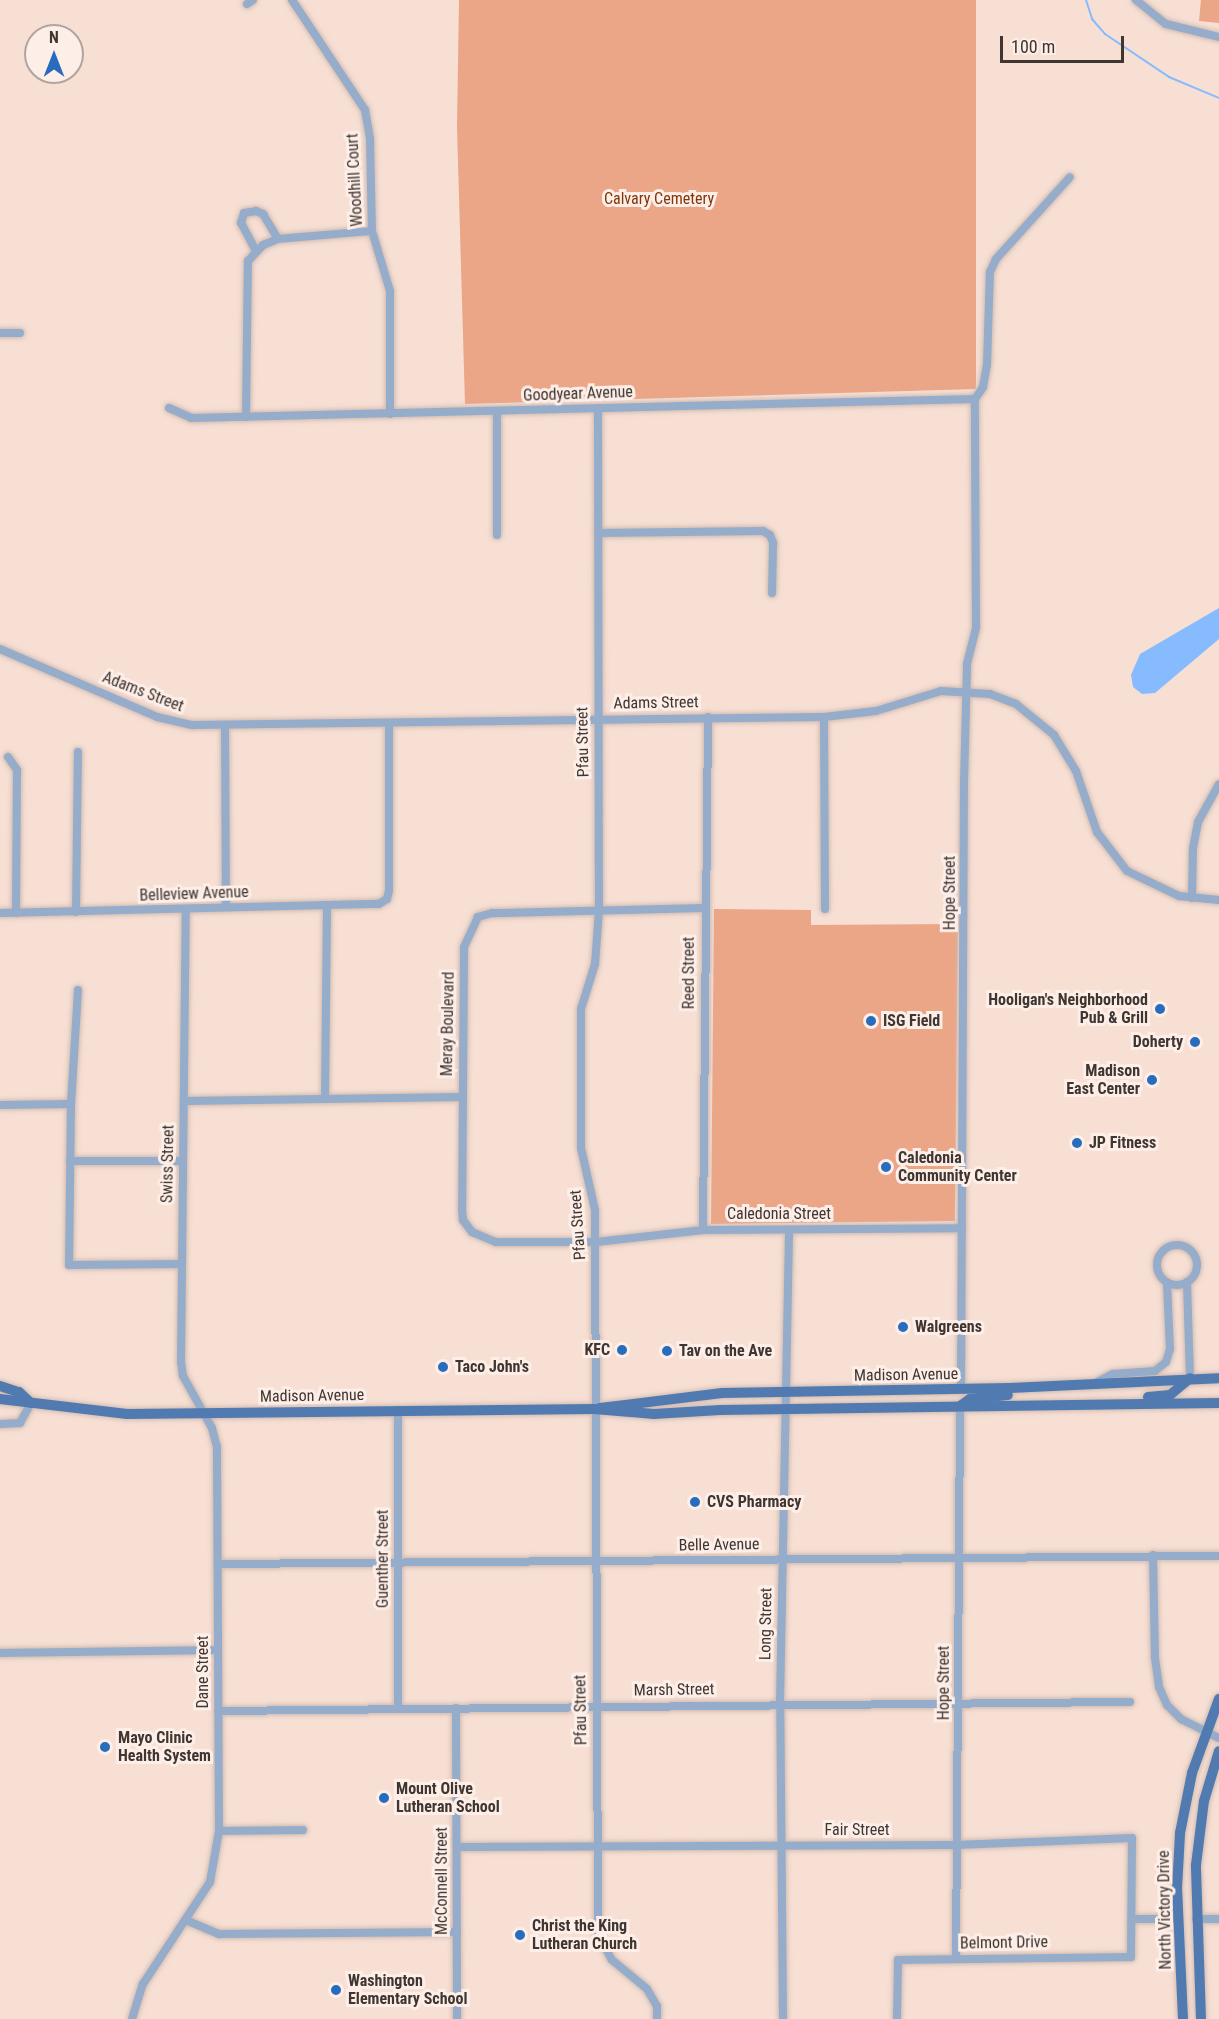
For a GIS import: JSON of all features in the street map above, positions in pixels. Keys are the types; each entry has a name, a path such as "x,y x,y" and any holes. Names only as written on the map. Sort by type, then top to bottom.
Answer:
{"main road":[{"path":"1040,1405 1162,1396 1177,1390 1190,1378"},
{"name":"Madison Avenue","path":"594,1409 694,1395 1055,1386 1097,1382 1219,1378"},
{"name":"Madison Avenue","path":"0,1386 19,1392 31,1403"},
{"path":"960,1407 975,1398 1026,1394 1055,1386"},
{"name":"Madison Avenue","path":"0,1400 100,1413 594,1409 654,1414 784,1409 1219,1403"},
{"name":"North Victory Drive","path":"1183,2019 1177,1867 1187,1792 1205,1731 1219,1699"},
{"name":"North Victory Drive","path":"1202,2019 1196,1919 1200,1822 1219,1751"},
{"path":"1177,1867 1184,1877 1185,1910 1196,1919"}],"street":[{"name":"Woodhill Court","path":"292,0 365,110 370,139 372,231 390,291 390,414"},
{"path":"1136,0 1166,24 1219,37"},
{"path":"975,399 983,387 990,272 996,259 1070,177"},
{"path":"256,251 241,223 244,213 256,211 263,214 278,239"},
{"path":"246,417 246,272 256,251 278,239 372,231"},
{"path":"0,333 20,333"},
{"name":"Goodyear Avenue","path":"169,408 191,418 975,399"},
{"name":"Hope Street","path":"961,1389 967,664 976,627 975,399"},
{"name":"Pfau Street","path":"598,409 599,910 595,964 581,1008 581,1148 592,1185 596,1242 594,1561 598,1933 612,1960 647,1989 657,2006 657,2019"},
{"path":"497,412 497,535"},
{"path":"598,533 763,531 770,535 773,543 772,593"},
{"name":"Adams Street","path":"0,649 158,717 192,725 824,717 876,711 941,691 967,690 1016,704 1039,719 1067,752 1090,816 1111,854 1127,871 1156,888 1192,898 1219,900"},
{"name":"Reed Street","path":"703,1230 704,908 708,717"},
{"path":"824,717 825,909"},
{"name":"Belleview Avenue","path":"0,913 379,904 387,899 389,723"},
{"path":"225,725 226,906"},
{"path":"76,912 78,752"},
{"path":"8,757 17,770 16,913"},
{"path":"1192,898 1193,848 1198,822 1219,784"},
{"path":"325,1099 327,905"},
{"name":"Meray Boulevard","path":"596,1242 496,1242 472,1232 463,1220 464,946 478,917 492,913 704,908"},
{"name":"Swiss Street","path":"186,910 181,1362 183,1376 203,1412"},
{"path":"78,990 71,1104 69,1265 182,1264"},
{"path":"184,1101 462,1097"},
{"path":"0,1105 71,1104"},
{"path":"70,1161 182,1161"},
{"name":"Caledonia Street","path":"596,1242 703,1230 962,1228"},
{"name":"Long Street","path":"783,2019 780,1703 789,1230"},
{"path":"1097,1382 1113,1374 1155,1371 1166,1362 1170,1349 1167,1283 1157,1270 1158,1259 1164,1249 1176,1245 1188,1248 1196,1258 1196,1270 1187,1282 1190,1378"},
{"path":"1167,1283 1187,1282"},
{"path":"0,1424 20,1423 27,1417 31,1403"},
{"name":"Hope Street","path":"956,1958 960,1407"},
{"name":"Guenther Street","path":"398,1410 398,1708"},
{"name":"Dane Street","path":"132,2019 143,1984 188,1921 210,1882 219,1831 217,1447 203,1412"},
{"path":"1154,1555 1156,1678 1173,1712 1219,1738"},
{"name":"Belle Avenue","path":"218,1564 958,1556 1219,1556"},
{"path":"0,1653 218,1650"},
{"name":"Marsh Street","path":"218,1711 780,1703 1130,1702"},
{"name":"McConnell Street","path":"456,1708 457,2019"},
{"path":"219,1831 303,1830"},
{"name":"Fair Street","path":"457,1847 957,1845 1132,1839 1133,1919"},
{"path":"1133,1919 1178,1919"},
{"name":"Belmont Drive","path":"897,2019 898,1960 1131,1957 1133,1919"},
{"path":"1196,1919 1219,1919"},
{"path":"188,1921 219,1934 457,1932"}],"green space":[{"name":"Calvary Cemetery","path":"459,0 976,0 976,389 465,404 457,127"},
{"path":"1201,0 1219,0 1219,23 1199,21"},
{"name":"ISG Field","path":"714,909 811,910 811,925 958,924 955,1221 711,1224"}],"water":[{"path":"1219,608 1219,639 1155,693 1142,694 1133,687 1131,675 1140,654"}],"waterway":[{"path":"1086,0 1092,19 1105,34 1169,77 1219,98"}],"place":[{"name":"Hooligan's Neighborhood Pub & Grill","path":"1160,1009"},
{"name":"ISG Field","path":"871,1021"},
{"name":"Doherty","path":"1195,1042"},
{"name":"Madison East Center","path":"1152,1080"},
{"name":"JP Fitness","path":"1077,1143"},
{"name":"Caledonia Community Center","path":"886,1167"},
{"name":"Walgreens","path":"903,1327"},
{"name":"KFC","path":"622,1350"},
{"name":"Tav on the Ave","path":"667,1351"},
{"name":"Taco John's","path":"443,1367"},
{"name":"CVS Pharmacy","path":"695,1502"},
{"name":"Mayo Clinic Health System","path":"105,1747"},
{"name":"Mount Olive Lutheran School","path":"384,1798"},
{"name":"Christ the King Lutheran Church","path":"520,1935"},
{"name":"Washington Elementary School","path":"336,1990"}]}
